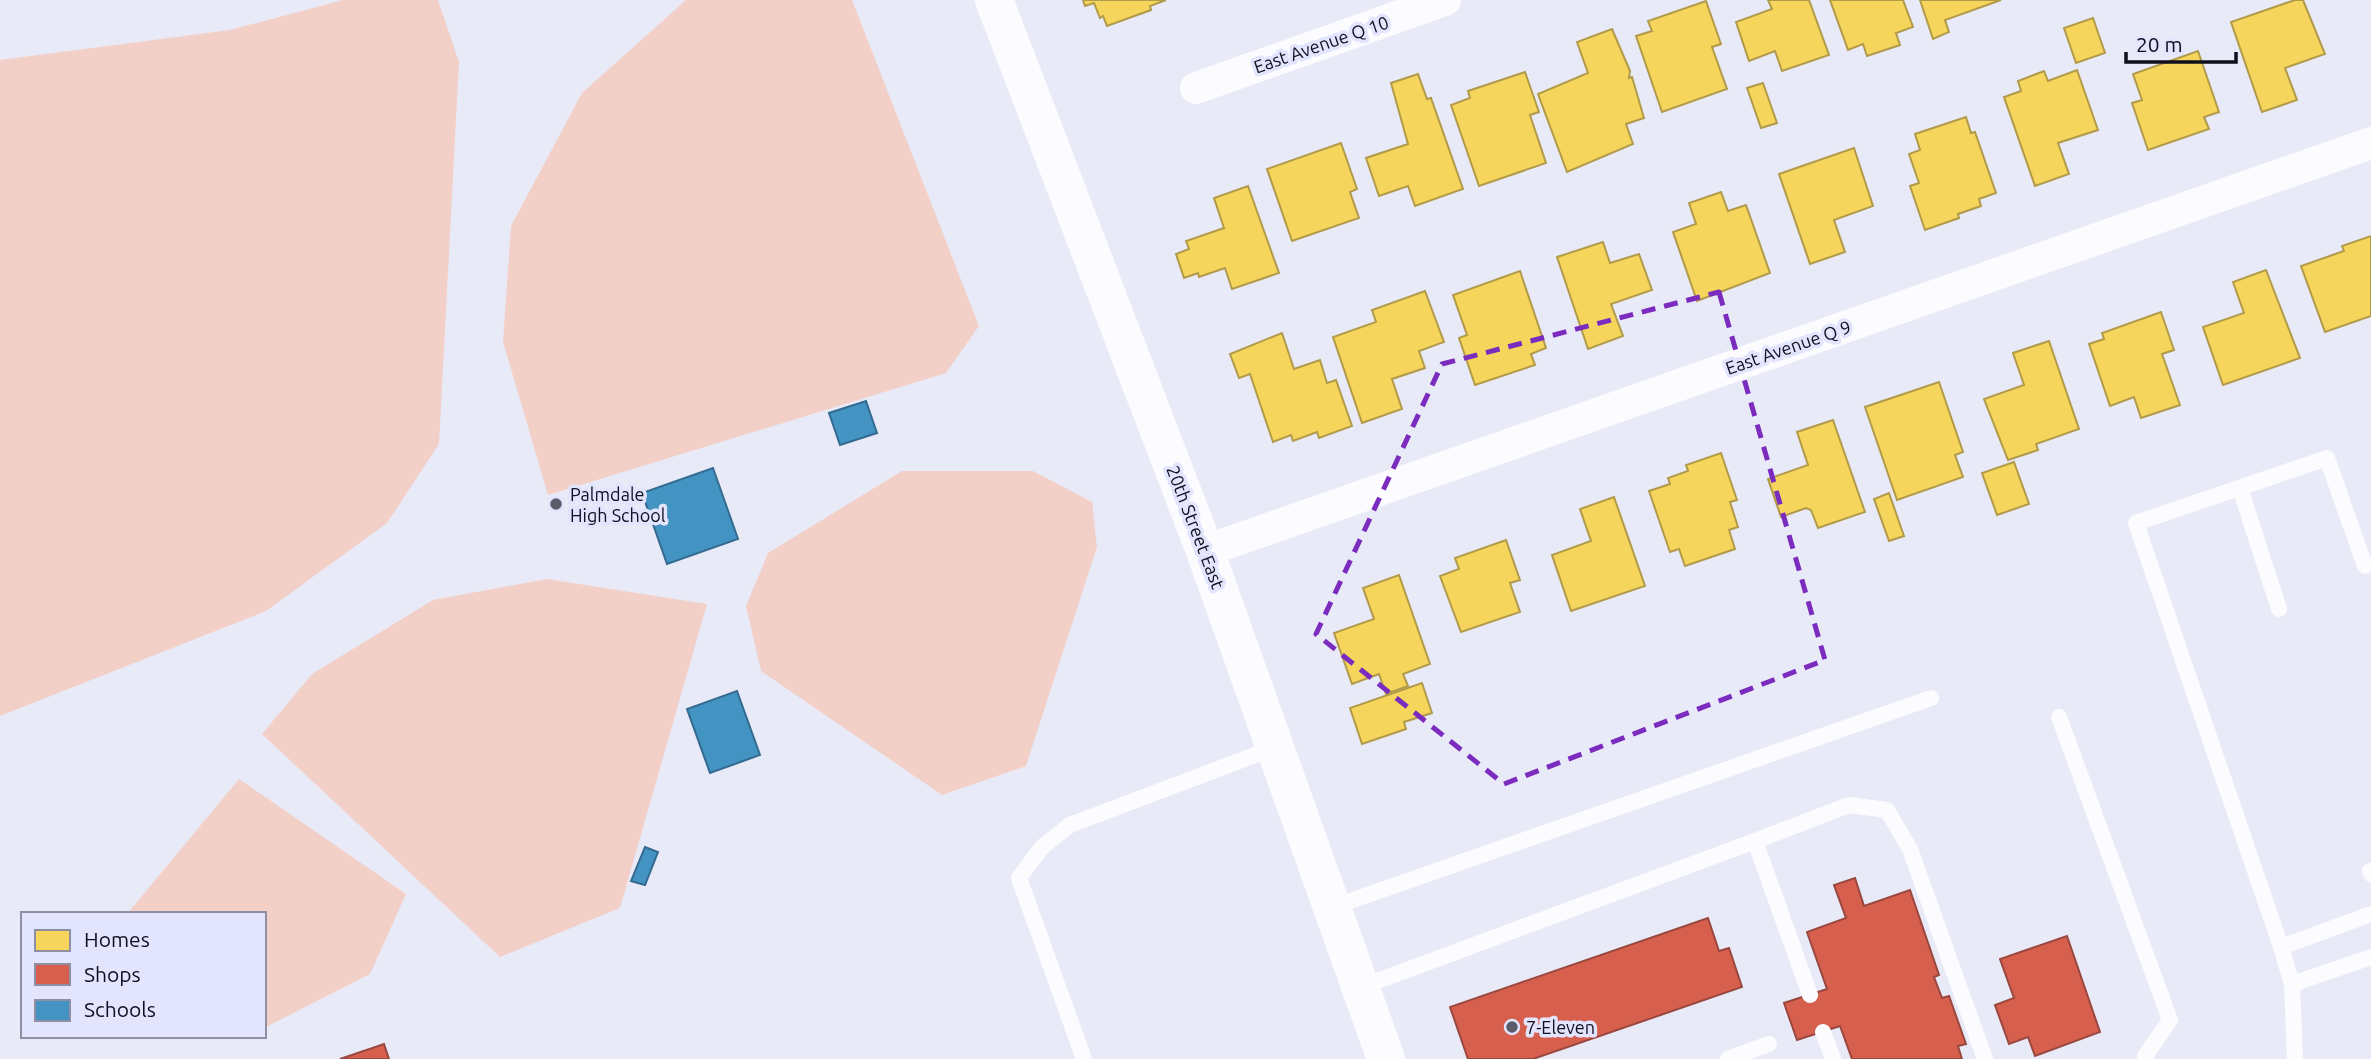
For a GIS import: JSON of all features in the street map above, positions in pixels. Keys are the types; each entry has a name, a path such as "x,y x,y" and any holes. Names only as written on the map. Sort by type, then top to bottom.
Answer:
{"street":[{"name":"20th Street East","path":"994,0 1205,551 1386,1059"},
{"name":"East Avenue Q 10","path":"1196,88 1445,0"},
{"name":"East Avenue Q 9","path":"1205,551 2371,143"}],"lane":[{"path":"2295,1059 2292,984 2136,523 2327,458 2365,566"},
{"path":"2240,488 2279,609"},
{"path":"1333,908 1931,698"},
{"path":"2059,717 2170,1020 2145,1056 2146,1059"},
{"path":"1084,1059 1019,878 1042,847 1070,825 1276,747"},
{"path":"1361,987 1849,805 1887,810 1910,849 1985,1059"},
{"path":"1755,841 1810,995"},
{"path":"2281,947 2371,914"},
{"path":"2292,984 2371,957"},
{"path":"1823,1032 1833,1059"},
{"path":"1728,1059 1769,1044"}],"highlighted area":[{"path":"1719,292 1825,660 1504,784 1316,634 1442,364"}],"shaded area":[{"path":"343,0 438,0 459,62 439,444 387,523 266,611 0,716 0,60 230,30"},
{"path":"686,0 852,0 979,326 946,373 548,495 503,342 511,226 582,93"},
{"path":"902,471 1033,471 1092,502 1097,547 1026,766 942,795 761,671 746,606 768,553"},
{"path":"547,579 707,604 620,908 500,957 262,734 312,674 433,600"},
{"path":"239,779 406,894 370,974 266,1027 266,912 129,912"}],"building: Homes":[{"path":"1083,0 1166,0 1150,6 1151,10 1107,26 1103,16 1100,18 1094,3 1085,6"},
{"path":"1768,0 1809,0 1829,55 1782,71 1775,51 1749,61 1736,22 1772,9"},
{"path":"1830,0 1903,0 1913,27 1896,33 1900,45 1867,56 1863,44 1848,50"},
{"path":"1920,0 2001,0 1945,20 1949,32 1933,39"},
{"path":"2295,0 2303,0 2325,54 2285,68 2297,100 2262,112 2231,22"},
{"path":"1706,1 1721,44 1712,47 1727,89 1662,112 1636,36 1652,31 1648,21"},
{"path":"2093,18 2105,53 2076,63 2064,28"},
{"path":"1612,29 1630,71 1629,78 1632,77 1644,118 1626,124 1633,144 1567,172 1538,94 1588,73 1577,42"},
{"path":"2198,51 2219,112 2204,117 2209,129 2148,150 2132,103 2142,100 2133,74"},
{"path":"2077,70 2098,130 2058,143 2069,174 2035,186 2004,97 2021,91 2018,81 2044,71 2048,81"},
{"path":"1525,72 1539,112 1530,115 1546,163 1479,186 1451,105 1470,98 1468,91"},
{"path":"1418,74 1427,99 1431,98 1463,189 1415,206 1408,186 1379,196 1366,158 1408,144 1391,83"},
{"path":"1763,83 1777,123 1761,128 1747,88"},
{"path":"1966,117 1971,133 1975,132 1996,193 1979,199 1981,206 1958,214 1959,218 1925,230 1910,186 1919,183 1909,154 1920,150 1915,134"},
{"path":"1341,143 1357,189 1350,192 1359,218 1292,241 1267,169"},
{"path":"1854,148 1873,206 1834,220 1845,252 1810,264 1779,174"},
{"path":"1248,186 1279,273 1232,289 1225,268 1199,277 1198,273 1184,278 1176,254 1189,249 1186,241 1224,228 1214,198"},
{"path":"1721,192 1728,211 1746,205 1770,273 1697,301 1673,232 1696,224 1689,203"},
{"path":"2371,236 2371,316 2325,332 2301,266 2344,251 2342,246"},
{"path":"1603,242 1610,263 1639,254 1652,290 1611,304 1623,336 1588,349 1557,257"},
{"path":"2266,270 2300,358 2223,385 2203,327 2244,313 2233,282"},
{"path":"1520,271 1546,348 1531,354 1535,365 1475,385 1459,338 1467,335 1453,295"},
{"path":"1425,291 1444,342 1419,351 1425,368 1392,379 1402,409 1362,423 1333,337 1376,322 1372,310"},
{"path":"2161,312 2174,350 2162,354 2180,405 2141,418 2134,397 2110,406 2089,344 2104,339 2102,333"},
{"path":"1282,333 1294,369 1320,360 1327,383 1336,380 1352,426 1319,438 1317,432 1293,441 1291,435 1273,442 1250,374 1239,378 1230,354"},
{"path":"2049,341 2079,429 2036,444 2038,450 2008,460 1984,399 2024,385 2013,353"},
{"path":"1939,382 1963,452 1955,455 1963,477 1897,500 1865,407"},
{"path":"1833,420 1865,512 1818,528 1811,510 1806,508 1781,517 1768,479 1808,465 1797,432"},
{"path":"1721,453 1737,500 1730,502 1738,527 1729,530 1735,549 1685,566 1679,549 1670,552 1649,491 1670,484 1668,478 1688,471 1686,465"},
{"path":"2014,462 2029,504 1997,515 1982,473"},
{"path":"1889,493 1904,536 1889,541 1874,499"},
{"path":"1614,497 1645,586 1571,611 1552,555 1591,541 1580,509"},
{"path":"1506,540 1520,580 1510,583 1520,612 1461,632 1440,576 1459,569 1455,558"},
{"path":"1399,575 1430,664 1403,674 1408,686 1386,694 1379,674 1352,684 1334,633 1374,619 1363,588"},
{"path":"1422,683 1432,713 1404,722 1406,729 1362,744 1350,708"}],"building: Shops":[{"path":"1855,878 1864,906 1910,890 1939,975 1934,977 1942,998 1949,996 1966,1044 1958,1046 1962,1059 1852,1059 1840,1026 1797,1040 1784,1003 1827,989 1807,932 1846,918 1834,885"},
{"path":"1708,918 1719,951 1729,948 1742,987 1533,1059 1468,1059 1450,1007"},
{"path":"2067,936 2100,1032 2035,1056 2028,1037 2009,1044 1995,1005 2014,998 2000,959"},
{"path":"384,1044 389,1059 340,1059"}],"building: Schools":[{"path":"866,401 877,433 840,445 829,413"},
{"path":"713,468 738,539 667,564 642,493"},
{"path":"737,691 760,755 710,773 687,709"},
{"path":"645,847 658,852 645,885 631,881"}],"place":[{"name":"Palmdale High School","path":"556,504"},
{"name":"7-Eleven","path":"1512,1027"}]}
